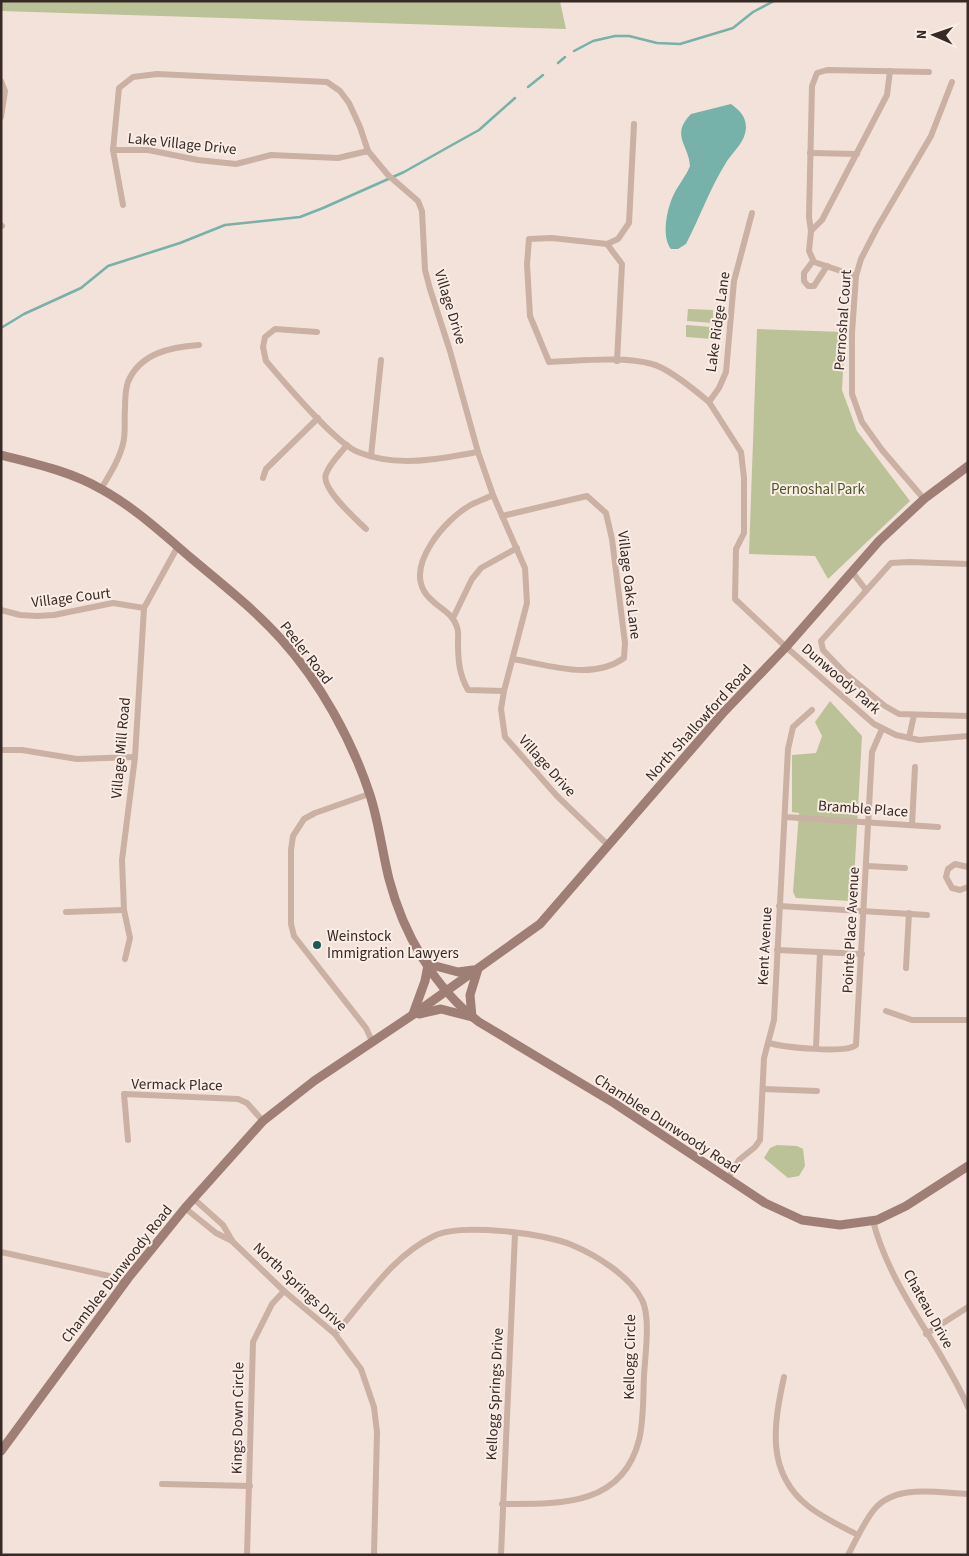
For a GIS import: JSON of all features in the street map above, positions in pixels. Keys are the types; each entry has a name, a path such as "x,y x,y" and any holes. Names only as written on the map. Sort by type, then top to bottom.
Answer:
{"street":[{"path":"856,276 814,260 809,251 811,232 808,217 812,86 817,73 827,70 930,72"},
{"path":"811,232 822,220 887,96 890,71"},
{"name":"Village Drive","path":"123,205 112,150 119,88 132,77 176,74 327,82 340,91 360,127 368,151 393,180 418,201 422,211 425,270 478,452 502,516 525,568 527,603 504,691 502,709 504,736 557,796 609,846"},
{"path":"1,82 5,91 1,117"},
{"name":"Pernoshal Court","path":"924,499 872,438 862,422 852,394 851,360 856,276 877,228 931,136 952,82"},
{"path":"617,361 622,264 607,244 618,239 630,223 634,124"},
{"name":"Lake Village Drive","path":"112,150 148,150 198,160 236,164 271,155 338,158 368,151"},
{"path":"810,153 857,154"},
{"name":"Lake Ridge Lane","path":"710,402 726,372 734,282 752,213"},
{"name":"Lake Ridge Lane","path":"607,244 552,238 529,239 527,264 530,316 549,362 617,361 653,364 686,383 710,402 741,452 744,478 744,533 736,549 735,599 786,647"},
{"path":"814,260 804,273 804,280 808,286 814,286 827,266"},
{"path":"317,332 275,329 265,337 263,347 266,361 318,418 347,445 357,452 392,461 427,461 478,452"},
{"path":"101,489 114,468 124,442 127,383 134,371 147,359 162,350 199,345"},
{"path":"370,456 381,360"},
{"path":"263,478 266,469 318,418"},
{"path":"347,445 325,475 326,484 366,529"},
{"name":"Peeler Road","path":"1,455 60,471 101,489 178,546 247,605 293,653 318,689 347,741 370,794 396,901 406,925 446,991"},
{"name":"North Shallowford Road","path":"446,991 540,924 722,714 786,647 879,542 924,499 968,466"},
{"path":"494,496 468,507 434,540 422,559 421,583 424,592 453,618 458,628 460,676 468,690 504,691"},
{"name":"Village Oaks Lane","path":"502,516 586,496 606,513 612,538 625,643 624,658 612,667 592,671 513,660"},
{"name":"Village Mill Road","path":"125,959 130,938 124,910 122,860 135,756 144,608 178,546"},
{"path":"453,618 472,579 481,568 517,548"},
{"name":"Dunwoody Park","path":"968,564 909,562 891,564 821,641 823,650 885,706 899,714 968,716"},
{"path":"853,573 866,590"},
{"name":"Village Court","path":"1,610 20,615 37,616 54,615 113,603 144,608"},
{"name":"Dunwoody Park","path":"786,647 867,719 882,729 909,738 932,740 968,736"},
{"name":"Kent Avenue","path":"728,1179 739,1160 755,1147 760,1140 764,1058 774,1020 790,733 793,727 812,710"},
{"path":"909,738 914,715"},
{"name":"Pointe Place Avenue","path":"769,1043 781,1046 845,1050 856,1046 872,752 882,729"},
{"path":"1,750 22,750 78,759 135,756"},
{"path":"912,825 915,767"},
{"path":"370,794 315,813 297,826 292,836 291,924 298,945 366,1028 372,1041 412,1016 446,991"},
{"name":"Bramble Place","path":"785,817 938,827"},
{"path":"968,867 955,864 948,869 946,877 952,888 960,890 968,887"},
{"path":"867,866 905,868"},
{"path":"779,906 927,914"},
{"path":"66,912 124,910"},
{"path":"906,968 909,913"},
{"path":"777,950 862,954"},
{"path":"816,1048 820,952"},
{"path":"428,964 458,972 478,968 470,995 472,1017 441,1009 412,1016 425,981 428,964"},
{"name":"Chamblee Dunwoody Road","path":"446,991 472,1017 614,1103 771,1207 802,1220 840,1225 873,1221 906,1206 968,1166"},
{"path":"886,1011 912,1020 968,1020"},
{"name":"Chamblee Dunwoody Road","path":"1,1451 125,1283 185,1208 263,1121 314,1081 372,1041"},
{"path":"763,1089 817,1091"},
{"name":"Vermack Place","path":"128,1140 124,1094 238,1099 247,1102 263,1121"},
{"name":"North Springs Drive","path":"194,1199 224,1225 233,1242"},
{"name":"North Springs Drive","path":"185,1208 216,1233 233,1242 284,1291 336,1334 361,1369 374,1407 377,1432 374,1555"},
{"name":"Chateau Drive","path":"873,1221 897,1280 926,1334 956,1380 968,1407"},
{"name":"Kellogg Circle","path":"336,1334 407,1252 436,1235 488,1230 571,1244 619,1274 636,1291 643,1302 645,1342 639,1438 633,1459 621,1476 595,1495 556,1504 502,1504"},
{"name":"Kellogg Springs Drive","path":"501,1555 515,1234"},
{"path":"1,1252 114,1277 125,1283"},
{"name":"Kings Down Circle","path":"247,1555 253,1342 272,1304 284,1291"},
{"path":"926,1334 968,1306"},
{"path":"784,1377 775,1419 775,1446 781,1468 791,1487 806,1504 858,1535"},
{"path":"162,1484 250,1486"},
{"path":"848,1555 873,1510 888,1497 904,1492 968,1494"}],"green space":[{"path":"1,1 560,1 566,29 1,11"},
{"path":"688,309 713,310 713,323 687,321"},
{"path":"686,325 712,327 712,339 686,337"},
{"name":"Pernoshal Park","path":"757,329 845,332 842,390 857,431 910,501 828,579 815,556 749,554"},
{"path":"830,701 862,736 853,899 850,901 796,898 793,892 799,813 792,812 792,755 816,753 822,736 815,722"},
{"path":"777,1145 797,1146 803,1149 805,1166 799,1176 788,1178 764,1158 770,1148"}],"water":[{"path":"731,104 744,117 746,128 744,138 721,171 686,244 678,249 671,249 666,237 667,214 674,194 690,166 682,140 682,128 691,114"}],"waterway":[{"path":"574,51 593,41 615,36 629,36 657,43 680,44 733,28 753,12 774,1"},
{"path":"558,63 565,57"},
{"path":"528,87 543,75"},
{"path":"1,328 24,314 81,288 108,266 180,243 225,225 300,217 404,172 479,130 515,98"}],"place":[{"name":"Weinstock Immigration Lawyers","path":"317,945"}]}
